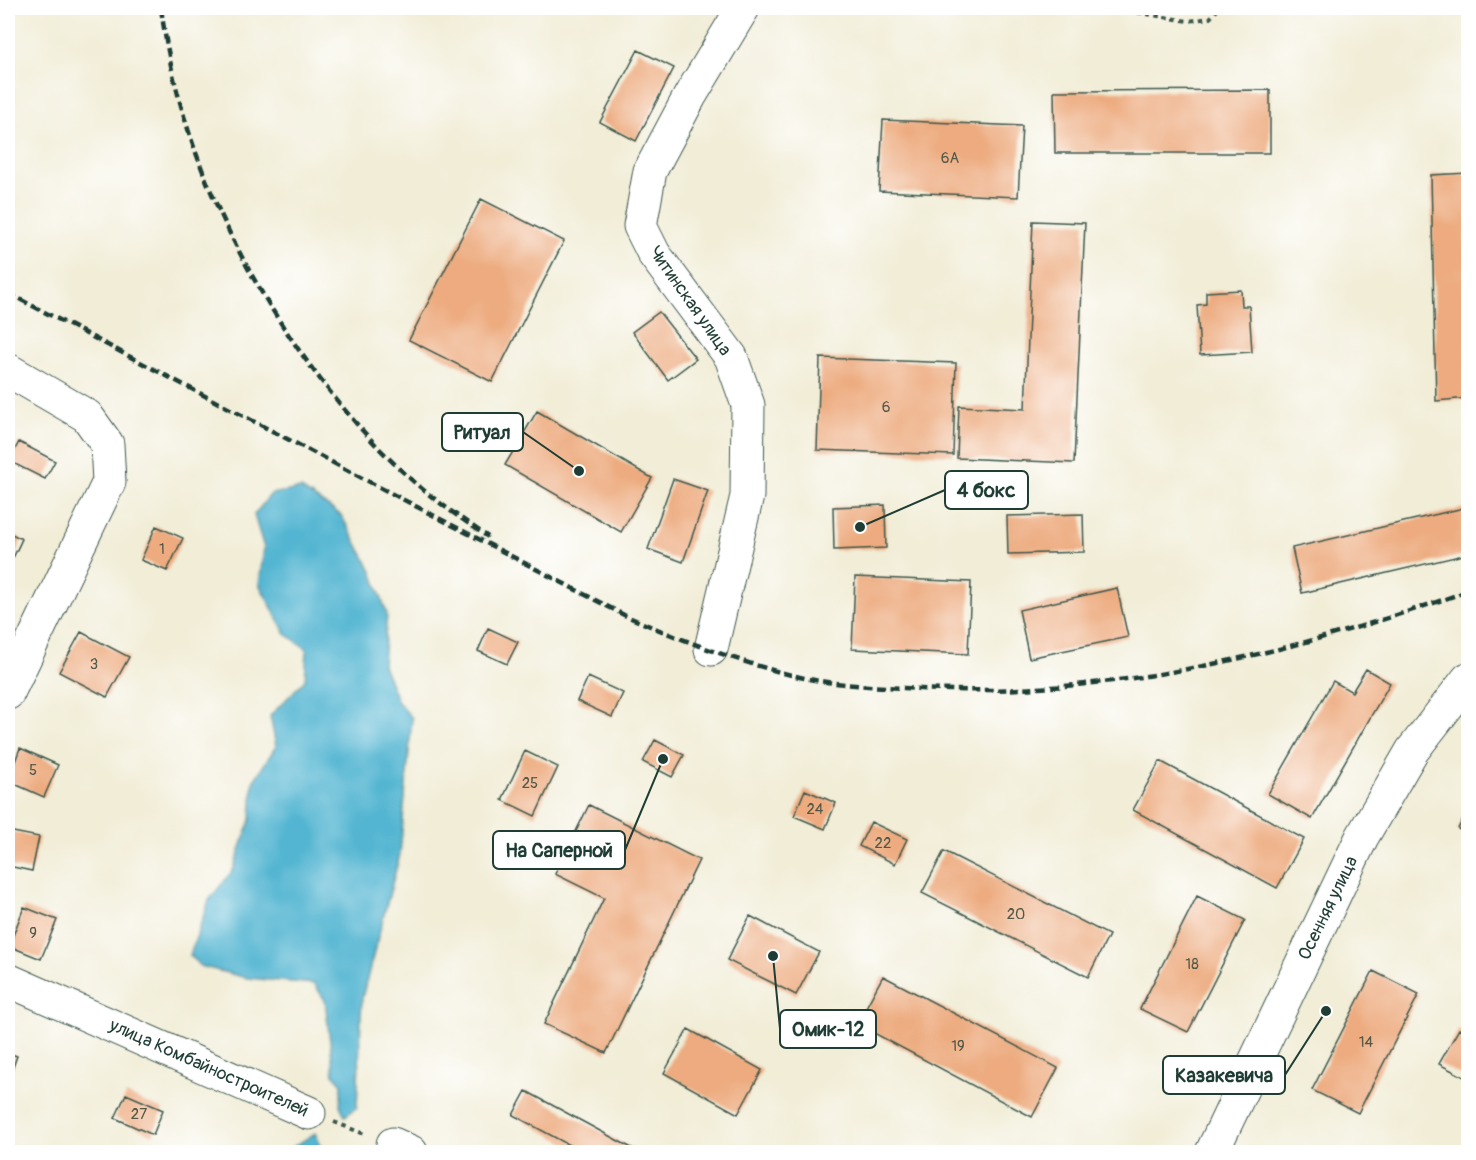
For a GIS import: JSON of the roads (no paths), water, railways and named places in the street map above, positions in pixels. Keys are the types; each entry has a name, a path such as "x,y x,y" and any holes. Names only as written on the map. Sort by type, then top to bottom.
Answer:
{"street":[{"name":"Читинская улица","path":"711,649 747,496 748,405 731,357 654,254 640,226 650,171 690,96 743,8"},
{"path":"8,370 87,416 107,444 110,482 8,693"},
{"name":"Осенняя улица","path":"1212,1152 1362,837 1412,751 1468,679"},
{"name":"улица Комбайностроителей","path":"8,980 309,1113"}],"water":[{"path":"301,489 341,515 372,571 387,614 383,665 398,702 412,718 400,854 362,998 357,1107 345,1116 340,1105 342,1084 334,1075 325,1000 314,984 247,978 200,966 190,955 209,900 233,870 251,819 253,782 276,746 270,716 305,680 307,649 286,634 259,584 264,548 254,515 271,494"},
{"path":"315,1133 324,1152 288,1152 290,1149"}],"railway":[{"path":"161,8 170,59 197,157 216,204 263,294 320,379 374,443 420,487 488,537"},
{"path":"8,293 624,615 712,651 804,678 866,686 976,690 1048,687 1120,680 1261,653 1331,635 1468,591"}],"place":[{"name":"Ритуал","path":"579,471"},
{"name":"4 бокс","path":"860,527"},
{"name":"На Саперной","path":"663,759"},
{"name":"Омик-12","path":"773,956"},
{"name":"Казакевича","path":"1326,1011"}]}
